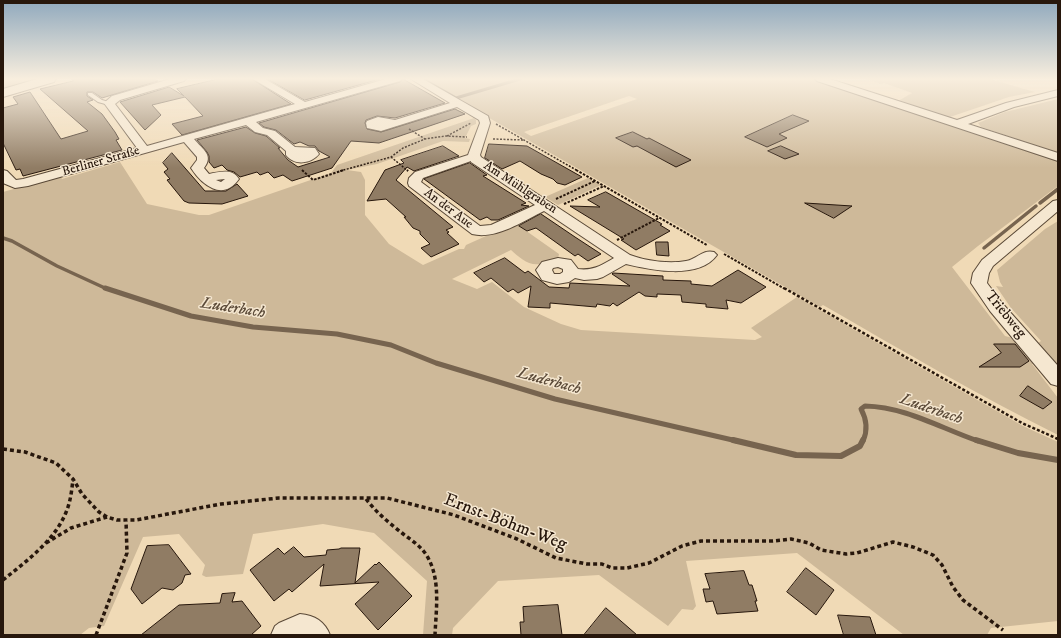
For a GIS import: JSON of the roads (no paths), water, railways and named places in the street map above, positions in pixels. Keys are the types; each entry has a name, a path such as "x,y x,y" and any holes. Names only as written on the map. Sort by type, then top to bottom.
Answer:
{"street":[{"path":"113,109 144,150"},
{"name":"Berliner Straße","path":"3,174 7,181 15,184 33,181 290,109"},
{"path":"398,123 441,109"},
{"name":"Am Mühlgraben","path":"465,109 478,120 485,122 474,157 552,204 625,258 643,263 684,266 697,262 713,251"},
{"path":"911,109 1058,157"},
{"path":"958,124 1000,109"},
{"path":"248,121 259,130 272,133 292,150 308,150 312,152 311,156 304,159"},
{"path":"187,138 203,157 203,161 197,167 206,178"},
{"name":"An der Aue","path":"474,157 464,159 416,177 414,183 477,231 494,229 552,204"},
{"name":"Triebweg","path":"1058,204 987,263 981,273 979,283 996,307 1058,379"},
{"path":"570,273 584,275 597,274 625,258"},
{"path":"284,635 290,630 302,627 311,629 317,635"}],"waterway":[{"path":"1040,203 1058,189"},
{"path":"984,248 1036,206"},
{"name":"Luderbach","path":"3,238 12,241 57,266 107,289"},
{"name":"Luderbach","path":"105,288 191,316 253,327 337,334 391,345 436,363 555,399 737,441"},
{"name":"Luderbach","path":"863,441 866,433 866,425 865,417 861,409 865,406 880,407 909,414 978,441"},
{"name":"Luderbach","path":"733,440 796,455 841,456 860,446 863,440"},
{"name":"Luderbach","path":"976,440 1018,453 1058,460"}]}
